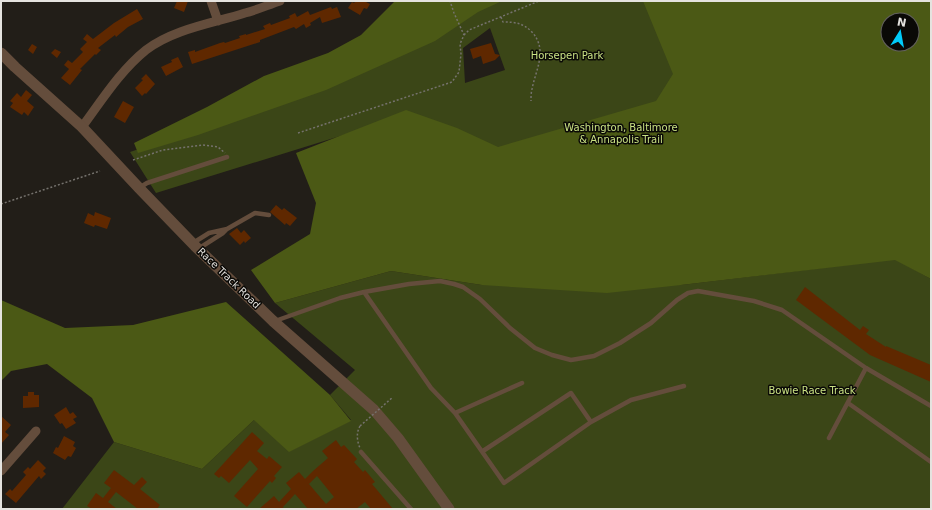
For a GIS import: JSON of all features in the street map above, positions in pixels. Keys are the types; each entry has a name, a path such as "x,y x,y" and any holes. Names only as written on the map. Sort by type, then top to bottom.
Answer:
{"street":[{"path":"211,1 218,21"},
{"path":"82,127 115,81 146,50 167,38 280,1"},
{"name":"Race Track Road","path":"1,53 82,127 195,246 274,321 377,413 398,438 449,509"},
{"path":"1,471 36,431"}],"lane":[{"path":"139,188 147,182 228,157"},
{"path":"195,246 209,233 227,228 254,213 269,215"},
{"path":"195,246 223,233 227,228"},
{"path":"274,321 340,298 364,292 440,282 454,284 480,299 510,328 535,348 570,360 594,356 610,348 652,323 677,300 694,291 705,292 754,301 782,310 866,368 931,406"},
{"path":"364,292 430,388 455,413 504,483 591,422 631,400 684,386"},
{"path":"829,438 866,368"},
{"path":"455,413 522,383"},
{"path":"483,451 571,393 591,422"},
{"path":"848,403 931,462"},
{"path":"361,452 411,509"}],"path":[{"path":"450,1 464,35"},
{"path":"298,133 452,82 459,72 461,54 460,44 464,35 469,30 540,1"},
{"path":"501,17 503,22 518,23 524,26 535,35 538,41 541,54 531,90 531,101"},
{"path":"133,160 163,150 203,145 218,147 223,150 228,157"},
{"path":"1,204 100,171"},
{"path":"361,452 358,443 357,431 360,426 393,397"}],"green space":[{"path":"395,1 502,1 478,12 435,41 326,90 198,135 138,153 134,143 207,107 264,76 328,53 361,35"},
{"name":"Washington, Baltimore & Annapolis Trail","path":"407,1 931,1 931,200 582,276 395,119 156,193 130,152 273,104","holes":["490,28 505,70 465,83 463,48"]},
{"name":"Washington, Baltimore & Annapolis Trail","path":"643,1 931,1 931,279 895,260 607,293 482,285 391,271 275,303 251,270 310,234 316,203 296,153 406,110 457,128 498,147 656,101 673,74"},
{"name":"Bowie Race Track","path":"895,259 931,279 931,509 62,509 114,442 202,469 254,420 351,420 330,395 355,370 275,303 391,271 482,285 681,285"},
{"path":"1,300 65,328 133,325 226,302 330,395 351,421 289,452 254,420 202,469 114,442 92,398 47,364 11,371 1,381"}],"building":[{"path":"177,1 188,1 184,12 174,8"},
{"path":"356,1 364,1 370,4 367,9 364,8 360,15 348,8 352,2 354,3"},
{"path":"331,7 332,9 337,7 341,17 322,23 320,17 310,23 311,25 306,28 304,24 296,29 294,27 260,40 260,42 192,64 188,52 195,50 195,52 240,38 239,36 265,29 263,26 270,23 271,25 290,18 289,16 295,13 297,17 308,11 310,15"},
{"path":"137,9 143,19 128,27 116,37 115,35 98,48 101,50 80,69 82,70 70,85 61,78 69,69 64,65 68,60 72,63 83,52 80,49 87,42 83,39 87,34 93,39 114,23"},
{"path":"491,43 495,54 500,55 495,60 483,64 481,56 473,59 470,49"},
{"path":"32,44 37,47 33,54 28,50"},
{"path":"55,49 61,52 57,58 51,53"},
{"path":"178,57 183,67 166,76 161,67 172,62 171,60"},
{"path":"146,74 155,84 146,94 145,93 142,96 135,88 143,80 141,79"},
{"path":"26,90 32,95 27,101 34,107 28,116 24,112 22,115 10,107 13,103 10,101 17,93 21,97"},
{"path":"123,101 134,107 125,123 114,117"},
{"path":"276,205 282,210 284,208 297,218 290,226 286,223 285,225 270,212"},
{"path":"95,212 111,218 107,229 95,225 94,227 84,223 88,213 94,216"},
{"path":"237,228 241,233 244,230 251,238 245,243 244,241 240,245 229,234"},
{"path":"805,287 860,330 863,326 869,330 866,334 886,347 931,365 931,382 870,355 796,300"},
{"path":"28,392 34,392 34,395 39,395 39,407 23,408 23,396 28,396"},
{"path":"66,407 70,414 73,412 77,417 73,419 76,423 66,429 62,423 60,424 54,415"},
{"path":"1,416 11,425 5,432 9,435 1,444"},
{"path":"252,432 264,443 257,451 267,459 269,456 282,467 274,476 276,478 272,483 270,481 247,507 234,496 258,469 250,460 229,483 221,476 219,478 214,474"},
{"path":"64,436 75,442 73,446 76,448 71,457 68,456 65,460 53,453 56,447 58,448"},
{"path":"336,440 341,447 344,445 357,459 354,462 363,472 365,470 375,482 372,484 393,509 371,509 365,502 356,509 308,509 295,494 283,507 284,509 259,509 274,496 279,502 291,489 286,483 299,472 305,479 328,458 322,451","holes":["317,476 334,497 326,504 309,484"]},
{"path":"38,460 46,468 43,471 46,474 41,479 39,476 16,503 5,494 10,489 12,491 26,475 23,472 28,467 30,469"},
{"path":"114,470 134,485 142,477 147,482 140,489 160,505 157,509 138,509 116,492 108,502 117,509 92,509 87,506 96,493 103,498 111,488 104,483"}],"park label":[{"name":"Horsepen Park","path":"567,55"}]}
